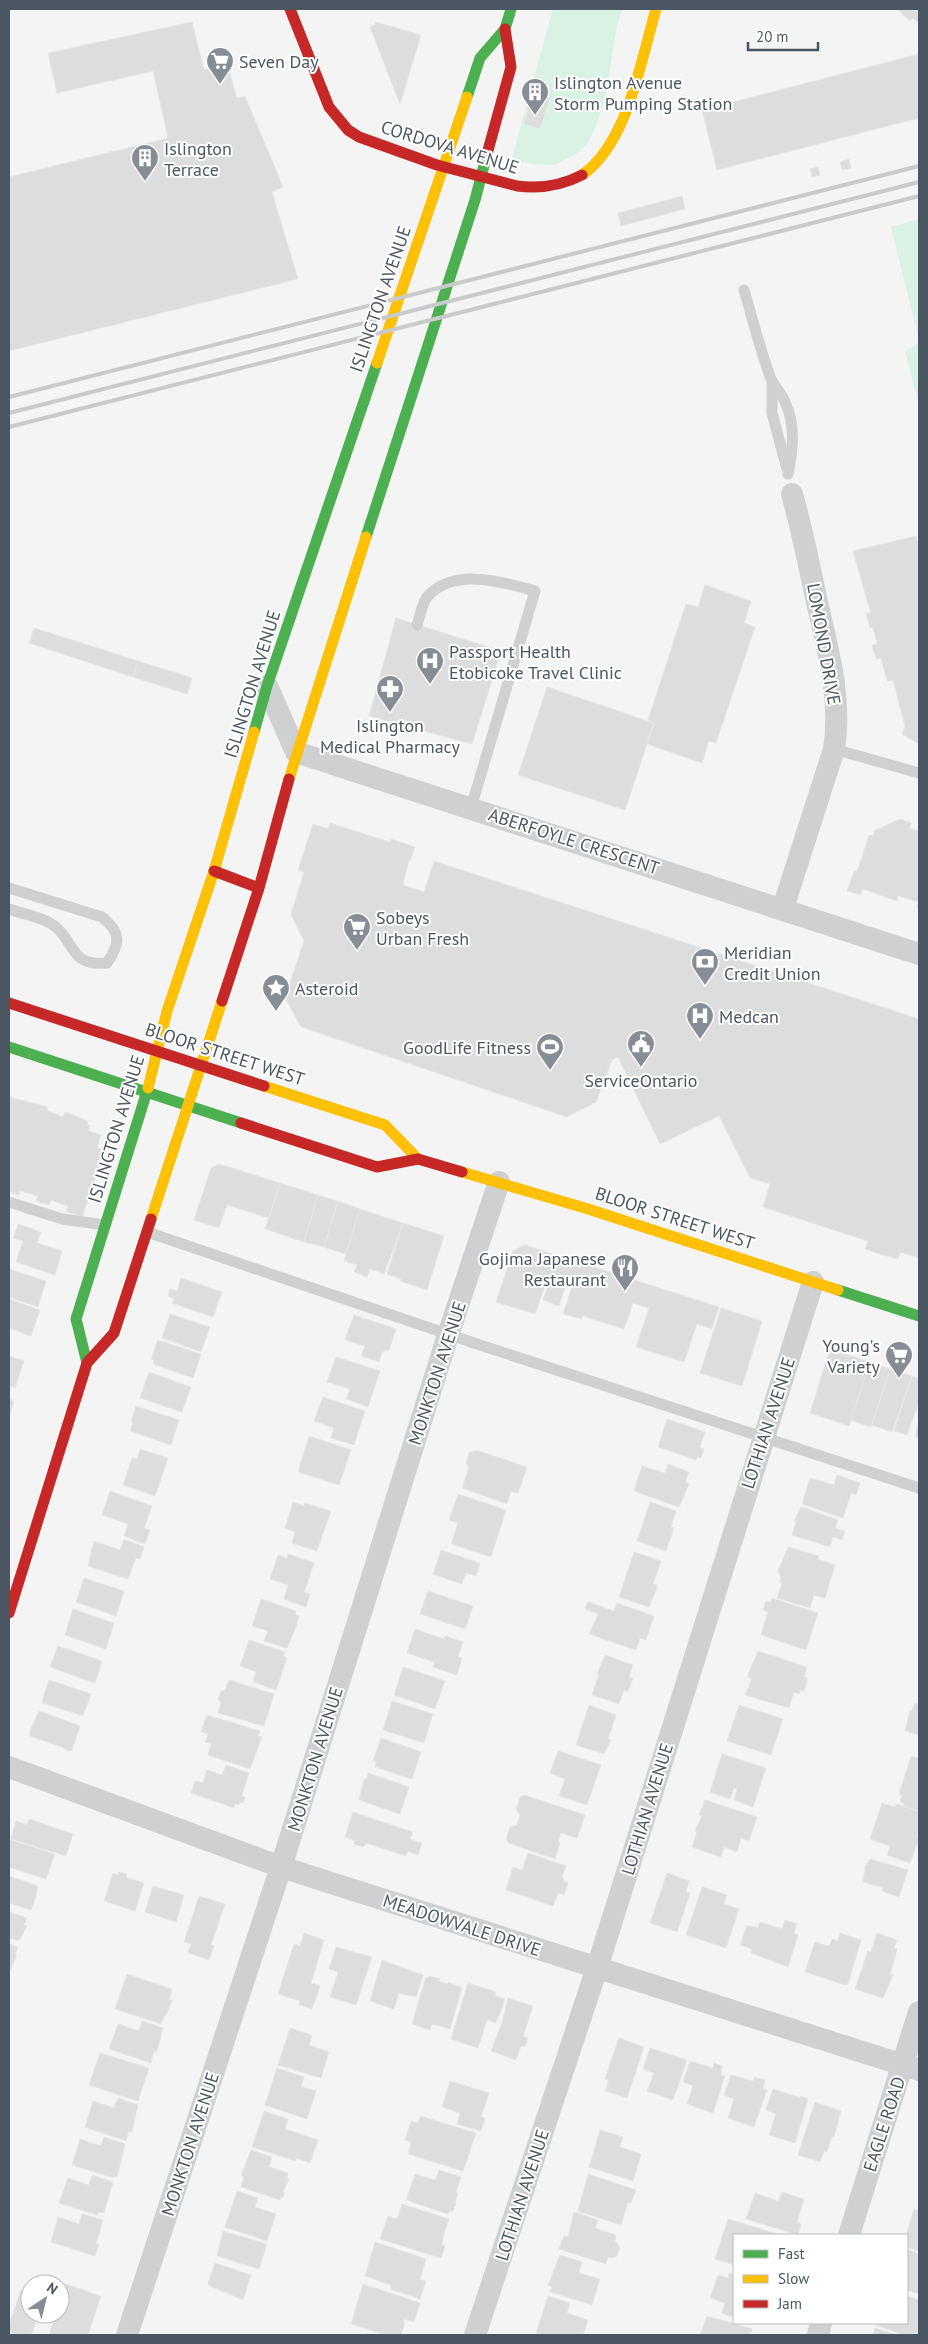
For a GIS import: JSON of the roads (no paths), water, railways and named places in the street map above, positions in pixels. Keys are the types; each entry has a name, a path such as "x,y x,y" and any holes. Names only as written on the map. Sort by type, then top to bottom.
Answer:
{"main road":[{"name":"CORDOVA AVENUE","path":"290,9 331,111 351,133 414,158 506,184 530,188 564,183 588,171 612,143 626,109 656,9"},
{"name":"ISLINGTON AVENUE","path":"87,1363 76,1319 147,1093 166,1012 214,871 267,686 480,58 505,29 512,9"},
{"name":"ISLINGTON AVENUE","path":"9,1612 87,1363 114,1333 259,888 296,752 475,200 512,67 505,29"},
{"path":"214,871 259,888"},
{"name":"BLOOR STREET WEST","path":"9,1003 385,1125 418,1158 919,1316"},
{"name":"BLOOR STREET WEST","path":"9,1048 377,1167 418,1158"}],"street":[{"name":"LOMOND DRIVE","path":"783,908 834,749 837,731 836,700 830,661 790,484"},
{"path":"267,686 296,752"},
{"name":"ABERFOYLE CRESCENT","path":"296,752 783,908 919,954"},
{"name":"MONKTON AVENUE","path":"127,2335 282,1867 448,1335 499,1182"},
{"name":"LOTHIAN AVENUE","path":"475,2335 597,1968 812,1282"},
{"name":"MEADOWVALE DRIVE","path":"9,1767 282,1867 911,2067"},
{"name":"EAGLE ROAD","path":"849,2234 911,2067 919,2012"}],"lane":[{"path":"744,290 772,380 785,402 792,430 793,449 790,484"},
{"path":"772,380 772,413 790,484"},
{"path":"418,625 427,596 447,583 482,578 535,591 471,808"},
{"path":"834,749 919,773"},
{"path":"9,888 102,918 111,924 116,934 118,945 107,964 93,965 80,959 71,950 58,929 49,922 9,910"},
{"path":"9,1202 62,1219 105,1225"},
{"path":"147,1232 448,1335 919,1488"}],"railway":[{"path":"9,397 919,166"},
{"path":"9,413 919,182"},
{"path":"9,427 919,196"}],"place":[{"name":"Seven Day","path":"220,85"},
{"name":"Islington Avenue Storm Pumping Station","path":"535,116"},
{"name":"Islington Terrace","path":"145,182"},
{"name":"Passport Health Etobicoke Travel Clinic","path":"430,685"},
{"name":"Islington Medical Pharmacy","path":"390,713"},
{"name":"Sobeys Urban Fresh","path":"357,951"},
{"name":"Meridian Credit Union","path":"705,986"},
{"name":"Asteroid","path":"276,1012"},
{"name":"Medcan","path":"700,1040"},
{"name":"ServiceOntario","path":"641,1068"},
{"name":"GoodLife Fitness","path":"550,1071"},
{"name":"Gojima Japanese Restaurant","path":"625,1292"},
{"name":"Young's Variety","path":"899,1379"}]}
